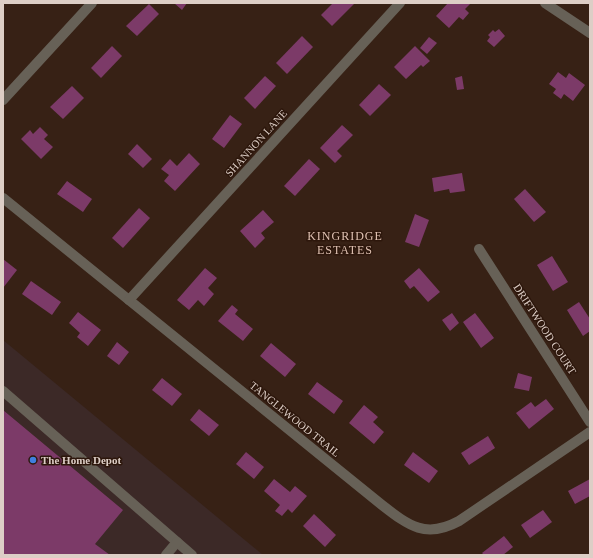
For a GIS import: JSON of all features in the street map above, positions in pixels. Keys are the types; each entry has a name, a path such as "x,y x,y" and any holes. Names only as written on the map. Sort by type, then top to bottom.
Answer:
{"street":[{"path":"3,100 92,3"},
{"name":"SHANNON LANE","path":"128,300 400,3"},
{"path":"545,3 590,33"},
{"name":"TANGLEWOOD TRAIL","path":"3,198 387,509 408,524 421,529 434,530 446,528 459,521 590,432"},
{"name":"DRIFTWOOD COURT","path":"480,249 590,422"},
{"path":"3,391 192,555"},
{"path":"166,555 177,542"}],"shaded area":[{"path":"3,340 263,555 3,555"}],"building":[{"path":"174,3 187,3 182,10"},
{"path":"333,3 354,4 332,26 321,15"},
{"path":"448,3 471,3 465,9 469,13 463,20 459,17 449,28 436,16"},
{"path":"149,4 159,14 137,36 126,26"},
{"path":"499,29 505,36 494,47 487,41 490,37 488,35 493,30 495,32"},
{"path":"302,36 313,47 287,74 276,63"},
{"path":"429,37 437,43 427,54 420,48"},
{"path":"112,46 122,56 101,78 91,68"},
{"path":"415,46 430,61 423,67 421,65 406,79 394,67"},
{"path":"558,72 566,78 569,73 585,85 573,101 564,94 561,99 553,93 556,89 549,84"},
{"path":"265,76 276,86 255,109 244,98"},
{"path":"462,76 464,89 457,90 455,78"},
{"path":"379,84 391,95 370,116 359,105"},
{"path":"72,86 84,98 63,119 50,107"},
{"path":"230,115 242,124 224,148 212,139"},
{"path":"342,125 353,135 337,151 342,156 335,163 320,148"},
{"path":"40,127 48,135 44,139 53,147 41,159 21,139 30,130 33,134"},
{"path":"137,144 152,159 143,168 128,154"},
{"path":"189,153 200,164 175,191 164,181 169,175 161,169 170,159 177,166"},
{"path":"309,159 320,169 295,196 284,186"},
{"path":"462,173 465,191 450,193 449,189 434,192 432,178"},
{"path":"67,181 92,199 83,212 57,194"},
{"path":"525,189 546,212 534,222 514,199"},
{"path":"139,208 150,218 123,248 112,238"},
{"path":"263,210 274,222 261,233 265,238 255,248 240,231"},
{"path":"415,214 429,220 419,247 405,242"},
{"path":"552,256 568,282 553,291 537,265"},
{"path":"3,259 17,270 3,288"},
{"path":"205,268 217,278 208,288 214,294 204,306 198,300 189,310 177,300"},
{"path":"419,268 440,292 428,302 414,286 410,289 404,281"},
{"path":"31,281 61,302 52,315 22,294"},
{"path":"579,302 590,319 590,331 583,336 567,310"},
{"path":"232,305 238,310 235,314 253,329 243,341 218,321"},
{"path":"78,312 101,330 88,346 77,337 80,333 69,323"},
{"path":"452,313 459,323 450,331 442,320"},
{"path":"475,313 494,338 481,348 463,322"},
{"path":"117,342 129,352 119,365 107,356"},
{"path":"271,343 296,364 285,377 260,356"},
{"path":"518,373 532,377 529,391 514,388"},
{"path":"162,378 182,394 172,406 152,390"},
{"path":"317,382 343,401 334,414 308,394"},
{"path":"546,399 554,409 529,429 516,413 531,402 535,407"},
{"path":"364,405 378,417 373,422 384,432 374,444 349,423"},
{"path":"199,409 219,425 209,436 190,420"},
{"name":"The Home Depot","path":"3,410 123,510 95,544 110,555 3,555"},
{"path":"488,436 495,448 469,465 461,453"},
{"path":"246,452 264,467 254,479 236,464"},
{"path":"413,452 438,471 429,483 404,465"},
{"path":"274,479 290,492 295,486 307,496 292,513 288,509 282,516 275,511 280,505 264,491"},
{"path":"590,479 590,496 575,504 568,491"},
{"path":"543,510 552,522 530,538 521,525"},
{"path":"314,514 336,535 325,547 303,526"},
{"path":"504,536 513,547 503,555 484,555 482,553"}],"place":[{"name":"The Home Depot","path":"33,460"}],"district":[{"name":"KINGRIDGE ESTATES","path":"345,243"}]}
